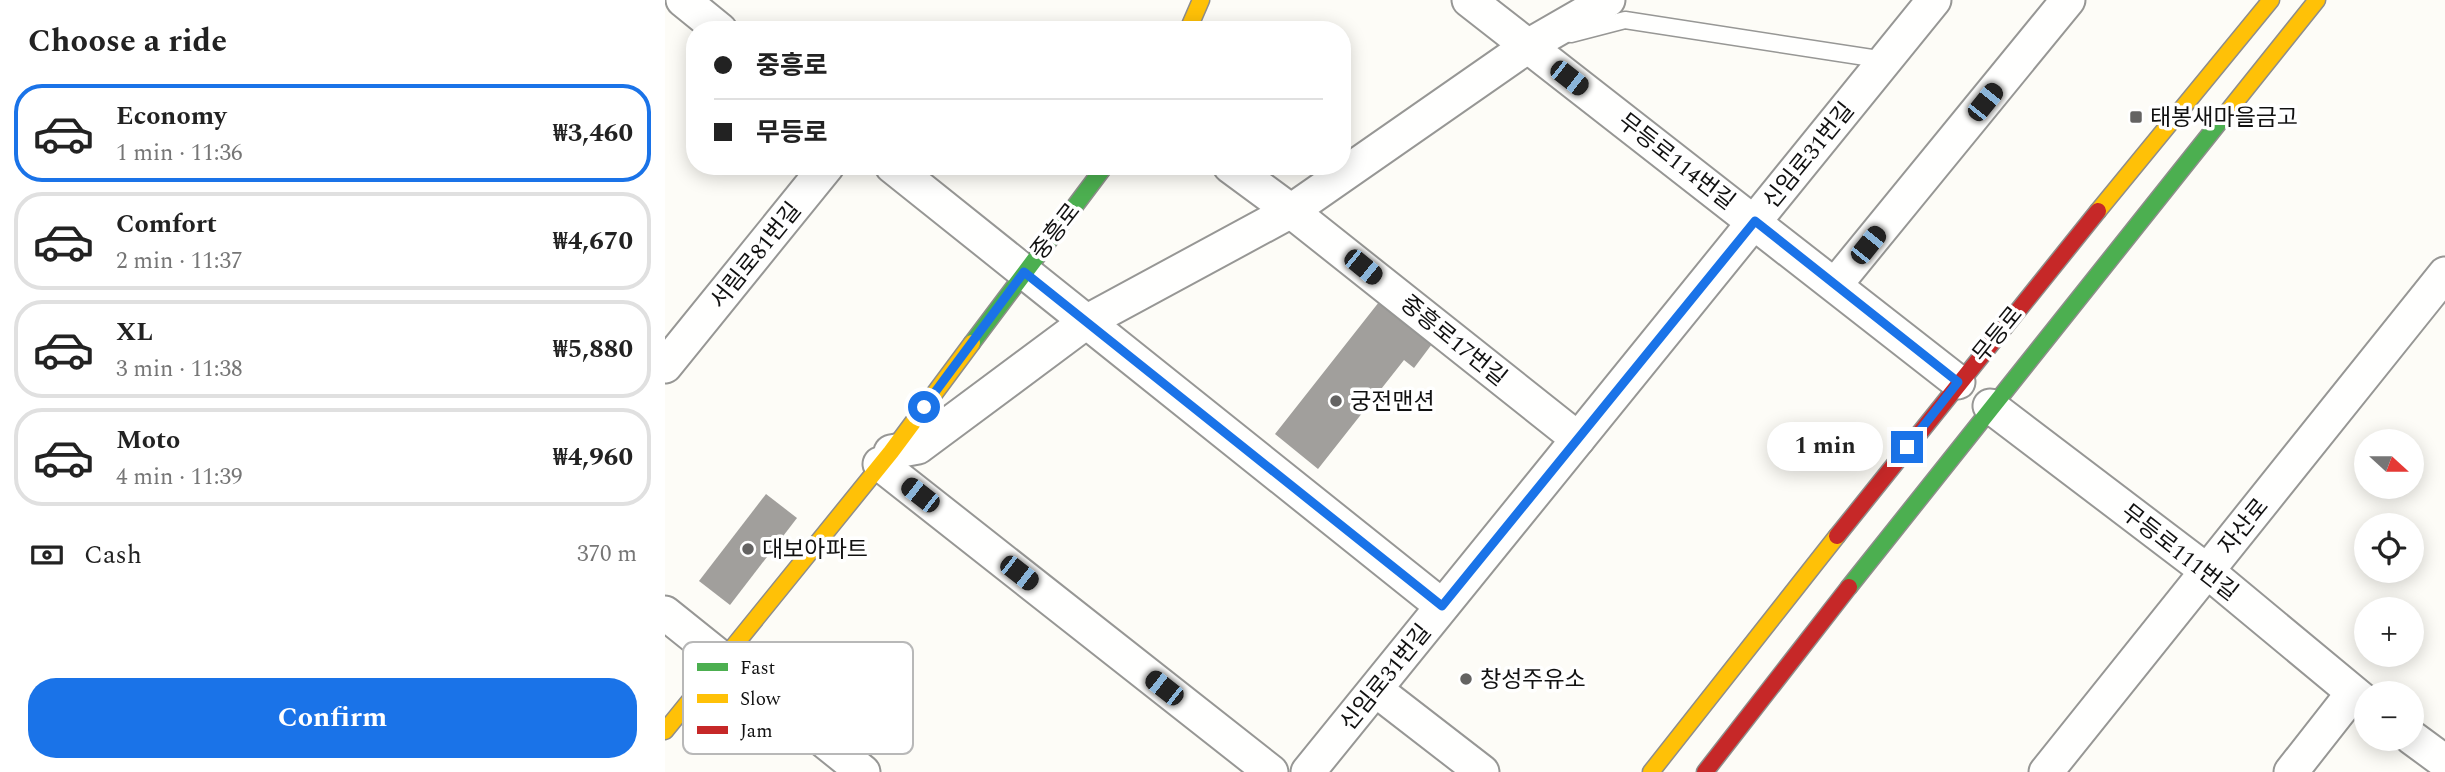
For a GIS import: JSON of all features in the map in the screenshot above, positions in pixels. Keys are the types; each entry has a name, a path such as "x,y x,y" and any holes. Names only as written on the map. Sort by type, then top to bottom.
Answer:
{"street":[{"path":"683,0 709,21"},
{"path":"1192,21 1201,0"},
{"name":"무등로114번길","path":"1469,0 1958,382"},
{"path":"1351,169 1528,46 1608,0"},
{"name":"신임로31번길","path":"1308,772 1934,0"},
{"path":"1835,285 2068,0"},
{"name":"무등로","path":"1705,772 1990,406 2317,0"},
{"name":"무등로","path":"1651,772 1958,382 2263,3"},
{"name":"서림로81번길","path":"674,355 820,175"},
{"path":"903,175 1442,606"},
{"name":"중흥로","path":"737,642 885,458 1098,175"},
{"name":"중흥로17번길","path":"1242,175 1578,439"},
{"path":"885,458 918,447 1086,321 1291,211 1343,175"},
{"name":"자산로","path":"2046,772 2443,280"},
{"name":"무등로111번길","path":"1990,406 2207,571 2354,694"},
{"path":"885,458 1078,620 1271,772"},
{"path":"665,613 702,642"},
{"path":"1376,690 1482,772"},
{"path":"2291,772 2354,703"},
{"name":"중흥로","path":"665,731 683,709"},
{"path":"2424,747 2445,762"},
{"path":"841,754 863,772"}],"lane":[{"path":"1528,46 1625,20 1885,60"}],"building":[{"name":"궁전맨션","path":"1379,302 1432,344 1414,368 1404,360 1318,469 1275,434"},
{"name":"대보아파트","path":"766,494 797,518 730,605 699,581"}],"traffic: fast":[{"path":"1849,587 2225,115"},
{"path":"972,343 1098,175"}],"traffic: slow":[{"path":"1192,21 1201,0"},
{"path":"2098,211 2271,0"},
{"path":"2225,115 2317,0"},
{"path":"737,642 891,452 972,343"},
{"path":"1651,772 1837,536"},
{"path":"665,731 683,709"}],"traffic: jam":[{"path":"1837,536 2098,211"},
{"path":"1705,772 1849,587"}],"place":[{"name":"태봉새마을금고","path":"2136,117"},
{"name":"궁전맨션","path":"1336,401"},
{"name":"대보아파트","path":"748,549"},
{"name":"창성주유소","path":"1466,679"}],"route":[{"path":"924,407 1024,272 1442,606 1755,221 1958,382 1907,447"}]}
